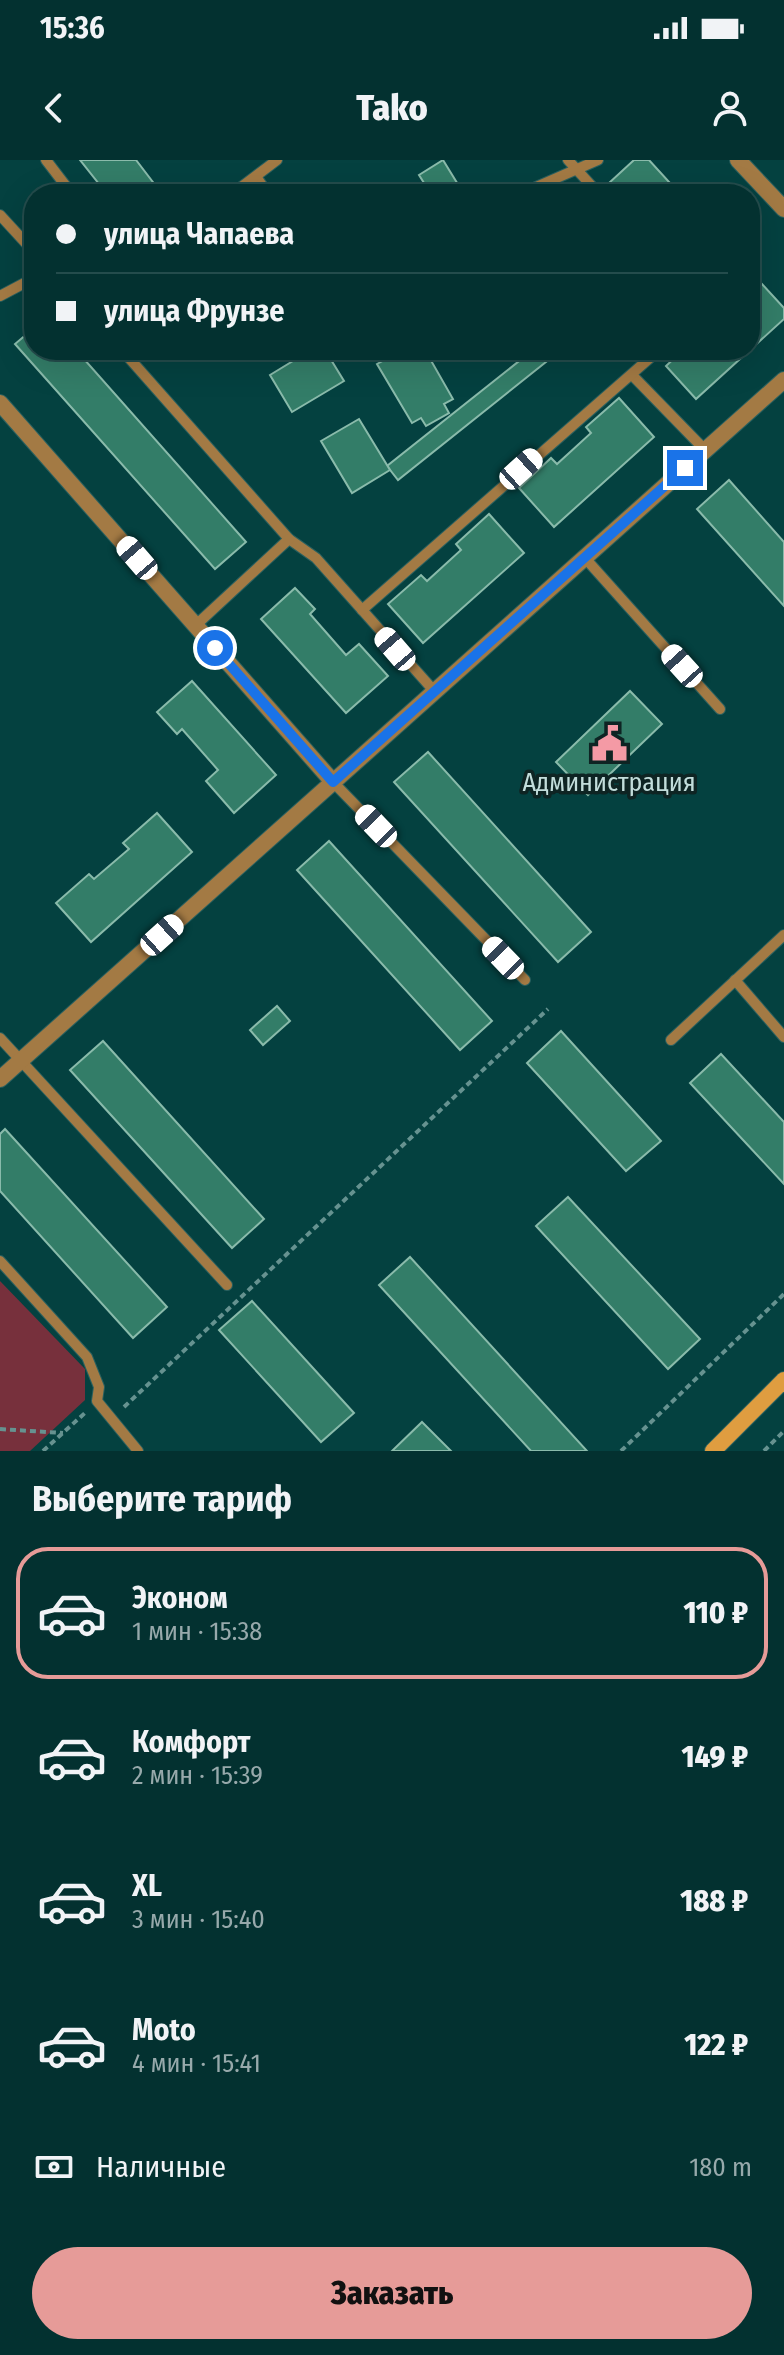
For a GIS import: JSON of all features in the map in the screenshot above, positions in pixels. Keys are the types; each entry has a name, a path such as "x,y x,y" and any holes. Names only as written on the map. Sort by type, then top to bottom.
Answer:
{"main road":[{"path":"713,1451 784,1380"}],"street":[{"path":"738,160 784,209"},
{"path":"0,1079 784,380"},
{"path":"0,403 333,782"}],"lane":[{"path":"46,160 64,184"},
{"path":"248,184 277,160"},
{"path":"537,184 572,164 598,160"},
{"path":"572,164 590,184"},
{"path":"257,178 261,184"},
{"path":"0,215 24,241"},
{"path":"0,296 24,283"},
{"path":"131,360 289,539 316,558 435,692"},
{"path":"362,610 611,388 648,360"},
{"path":"632,375 705,450"},
{"path":"196,625 289,539"},
{"path":"585,558 720,709"},
{"path":"333,782 525,980"},
{"path":"671,1040 784,935"},
{"path":"735,980 784,1037"},
{"path":"0,1038 227,1285"},
{"path":"0,1261 87,1357 99,1387 97,1401 138,1451"}],"path":[{"path":"111,1419 548,1009"},
{"path":"621,1451 784,1294"},
{"path":"43,1451 97,1401"},
{"path":"0,1429 63,1433"},
{"path":"764,1451 784,1431"}],"shaded area":[{"path":"0,1281 85,1369 85,1400 30,1451 0,1451"}],"building":[{"path":"80,160 136,160 154,184 99,184"},
{"path":"443,160 458,184 425,184 419,175"},
{"path":"634,160 649,160 671,184 610,184"},
{"path":"760,282 784,308 784,319 760,341"},
{"path":"24,336 24,354 15,344"},
{"path":"29,360 85,360 246,542 215,569"},
{"path":"295,360 331,360 344,381 292,412 270,375"},
{"path":"384,360 431,360 453,399 444,404 449,413 426,426 421,418 412,423 377,364"},
{"path":"520,360 548,360 398,480 387,466"},
{"path":"672,360 739,360 696,399 666,366"},
{"path":"619,398 654,437 554,527 519,488 551,458 557,464 591,433 586,427"},
{"path":"359,419 390,470 352,493 321,441"},
{"path":"729,480 784,542 784,606 697,509"},
{"path":"489,514 524,553 423,643 388,604 421,575 427,581 461,550 456,544"},
{"path":"295,588 315,609 310,614 346,655 359,644 388,676 346,713 261,619"},
{"path":"192,681 276,775 234,813 206,781 218,770 182,729 177,734 157,712"},
{"name":"Администрация","path":"630,691 662,724 588,795 556,762"},
{"path":"428,752 591,932 558,962 394,782"},
{"path":"157,813 192,852 91,942 56,903 89,874 94,879 129,849 123,843"},
{"path":"329,841 492,1021 460,1050 297,870"},
{"path":"277,1006 290,1021 263,1045 250,1030"},
{"path":"561,1031 661,1141 626,1171 527,1063"},
{"path":"103,1041 264,1219 232,1248 70,1070"},
{"path":"721,1054 784,1122 784,1184 690,1083"},
{"path":"5,1129 167,1307 133,1338 0,1191 0,1134"},
{"path":"568,1197 700,1339 668,1369 536,1226"},
{"path":"410,1257 587,1451 531,1451 379,1285"},
{"path":"252,1301 354,1413 321,1442 219,1330"},
{"path":"422,1422 451,1451 392,1451"}],"place":[{"name":"Администрация","path":"609,743"}],"route":[{"path":"215,648 333,782 685,468"}]}
